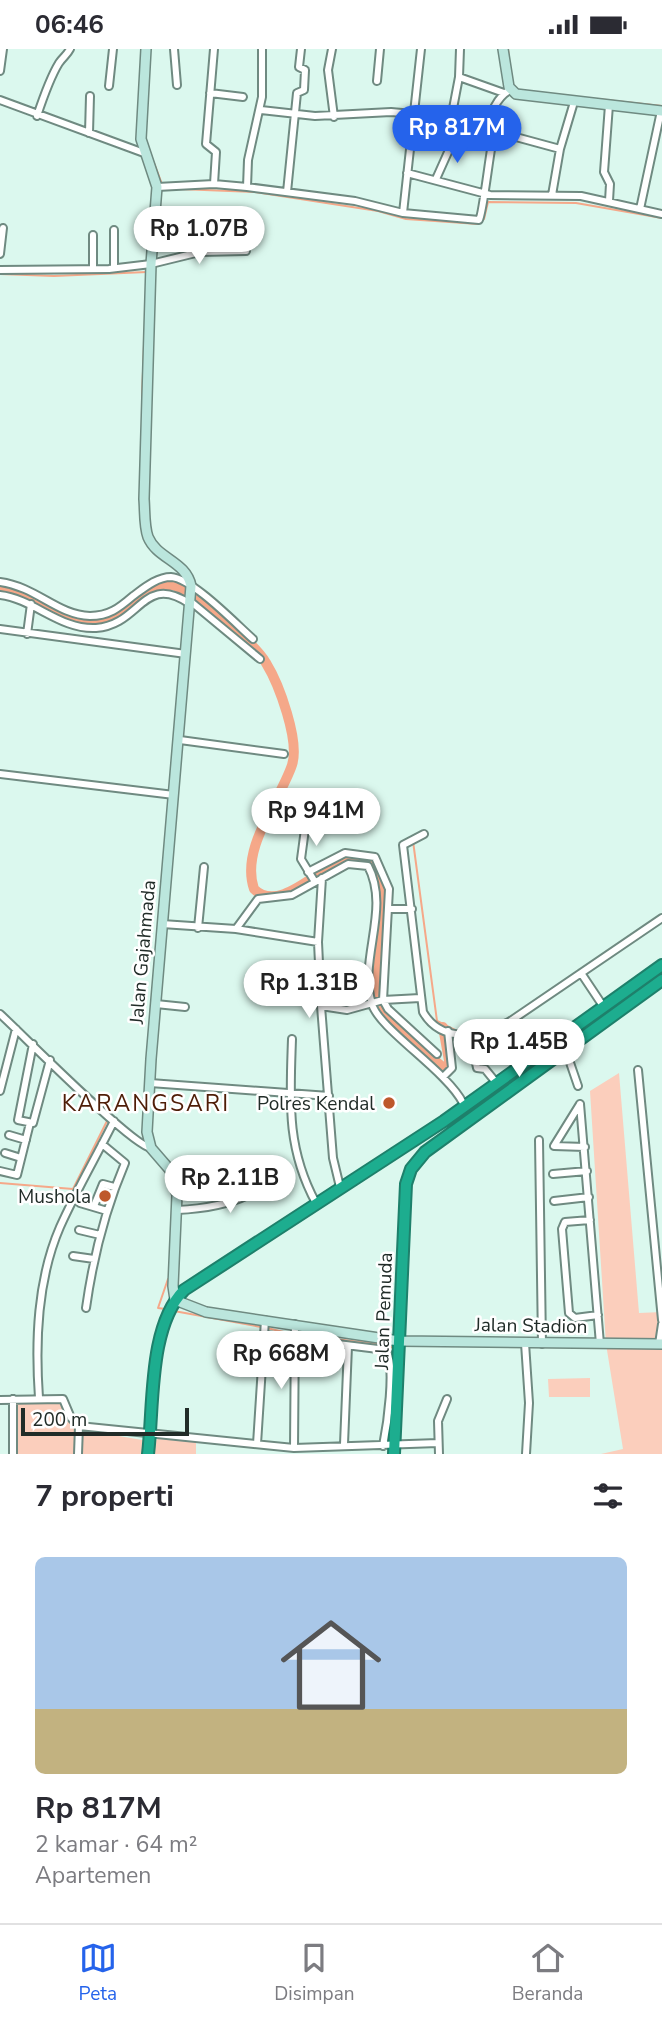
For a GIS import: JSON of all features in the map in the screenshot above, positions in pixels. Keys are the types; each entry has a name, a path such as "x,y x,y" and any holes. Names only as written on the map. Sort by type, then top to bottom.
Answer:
{"highway":[{"path":"148,1454 159,1341 172,1307 200,1278 435,1127 467,1101 662,965"},
{"path":"392,1154 411,1169 425,1152 662,980"},
{"name":"Jalan Pemuda","path":"390,1448 399,1341 406,1184 411,1169"}],"street":[{"path":"0,71 4,49"},
{"path":"38,114 44,93 70,49"},
{"path":"109,86 113,49"},
{"path":"146,49 143,151 161,186 151,264 144,499 146,528 152,544 189,575 188,591"},
{"path":"174,49 177,85"},
{"path":"214,49 206,143 216,152 214,184"},
{"path":"247,187 248,160 261,110 262,49"},
{"path":"287,192 297,93 304,90 305,70 299,67 300,49"},
{"path":"332,49 328,71 334,117"},
{"path":"377,81 380,49"},
{"path":"403,213 421,49"},
{"path":"451,119 459,77 460,49"},
{"path":"161,186 214,184 247,187 362,203 403,213 479,220 483,212 483,193 494,133 489,122 507,92 503,49"},
{"path":"459,77 522,96 662,111 640,209"},
{"path":"211,93 243,97"},
{"path":"89,131 90,96"},
{"path":"0,100 143,151"},
{"path":"552,195 560,149 574,102"},
{"path":"609,105 604,172 610,184 609,201"},
{"path":"261,110 334,117 391,111 413,114"},
{"path":"494,133 560,149"},
{"path":"436,179 453,141"},
{"path":"407,173 483,193 552,195 609,201 662,214"},
{"path":"0,254 3,228"},
{"path":"114,230 114,268"},
{"path":"93,235 93,269"},
{"path":"0,270 114,268 151,264 200,251 246,251"},
{"path":"0,582 31,589 67,611 90,615 111,613 157,580 170,577 253,639"},
{"path":"0,594 31,604 61,622 96,628 122,620 148,599 163,592 176,595 188,591"},
{"path":"188,591 260,659"},
{"name":"Jalan Gajahmada","path":"151,1148 147,1132 150,1083 156,1005 169,925 170,794 180,740 181,653 188,591"},
{"path":"27,634 31,604"},
{"path":"0,629 181,653"},
{"path":"180,740 284,754"},
{"path":"0,774 150,795 170,794"},
{"path":"305,828 301,859 309,873 317,880 321,1006 333,1158 340,1187"},
{"path":"424,834 403,845 420,998 427,1019 445,1030 470,1035 487,1033 509,1022 662,918"},
{"path":"309,873 345,853 371,862 387,879 388,909 377,1002"},
{"path":"236,929 258,899 287,897 348,864 371,862"},
{"path":"371,862 377,889 377,1002 384,1021 467,1101"},
{"path":"198,928 204,867"},
{"path":"388,909 412,909"},
{"path":"169,925 236,929 318,942"},
{"path":"580,972 603,1006"},
{"path":"321,1006 347,1010 377,1002 420,998"},
{"path":"377,1002 437,1054"},
{"path":"156,1005 186,1007"},
{"path":"0,1014 114,1121 140,1144 151,1148 170,1170 176,1186 177,1210 172,1307"},
{"path":"0,1091 16,1029"},
{"path":"444,1076 452,1068 445,1030"},
{"path":"470,1035 477,1068 485,1069 491,1084"},
{"path":"292,1039 290,1095 293,1146 305,1183 316,1203"},
{"path":"30,1123 16,1118 33,1044"},
{"path":"565,1048 578,1086"},
{"path":"0,1171 17,1175 50,1060"},
{"path":"638,1070 662,1322 661,1344"},
{"path":"150,1083 329,1096"},
{"path":"585,1147 554,1146 580,1104 585,1147 600,1344"},
{"path":"39,1398 35,1350 45,1275 59,1229 114,1121"},
{"path":"9,1135 26,1140"},
{"path":"540,1140 542,1345"},
{"path":"86,1308 100,1235 114,1187 125,1163 103,1144"},
{"path":"5,1153 21,1158"},
{"path":"553,1174 587,1171"},
{"path":"94,1206 103,1184 114,1187"},
{"path":"177,1210 197,1209 240,1199 248,1195 249,1184"},
{"path":"554,1201 589,1197"},
{"path":"80,1203 107,1211"},
{"path":"590,1220 565,1222 562,1229 569,1313 575,1318 598,1315"},
{"path":"79,1230 100,1235"},
{"path":"73,1256 94,1259"},
{"name":"Jalan Stadion","path":"172,1307 265,1322 295,1332 399,1341 542,1345 661,1344"},
{"path":"257,1444 265,1322"},
{"path":"265,1334 295,1332 348,1346 383,1349 389,1356 390,1448"},
{"path":"294,1448 295,1332"},
{"path":"525,1343 529,1403 526,1454"},
{"path":"344,1444 348,1346"},
{"path":"0,1399 39,1398 65,1401 71,1418 79,1426 118,1434 150,1433 294,1448 344,1444 390,1448 438,1443"},
{"path":"13,1399 13,1454"},
{"path":"439,1454 438,1420 447,1399"},
{"path":"78,1454 79,1426"}],"shaded area":[{"path":"619,1073 639,1313 662,1312 662,1454 601,1454 623,1449 606,1344 590,1091"},
{"path":"590,1378 590,1397 549,1397 548,1379"},
{"path":"15,1401 63,1402 72,1428 154,1442 158,1439 196,1442 196,1454 14,1454"}],"waterway":[{"path":"508,49 510,69"},
{"path":"597,99 662,106"},
{"path":"154,163 162,184"},
{"path":"179,189 255,192 378,211 406,219 478,224 484,219 488,202 576,203 662,218"},
{"path":"0,274 54,276 147,272"},
{"path":"142,397 144,346"},
{"path":"0,587 26,595 74,620 87,622 111,618 153,591 173,585 237,631 266,663 277,684 291,728 294,755 252,857 254,889 264,895 285,894 337,863 370,860 379,874 383,892 375,973 380,1007 401,1032 446,1070 450,1066 443,1027"},
{"path":"413,841 437,1021 457,1031"},
{"path":"0,1183 73,1189 107,1121"},
{"path":"165,1309 158,1308 168,1279"},
{"path":"174,1311 261,1327"},
{"path":"267,1328 292,1334"},
{"path":"298,1335 389,1345 394,1350"},
{"path":"389,1429 389,1441"},
{"path":"388,1454 389,1447"}],"place":[{"name":"Polres Kendal","path":"389,1103"},
{"name":"Mushola","path":"105,1196"}],"district":[{"name":"KARANGSARI","path":"146,1103"}]}
